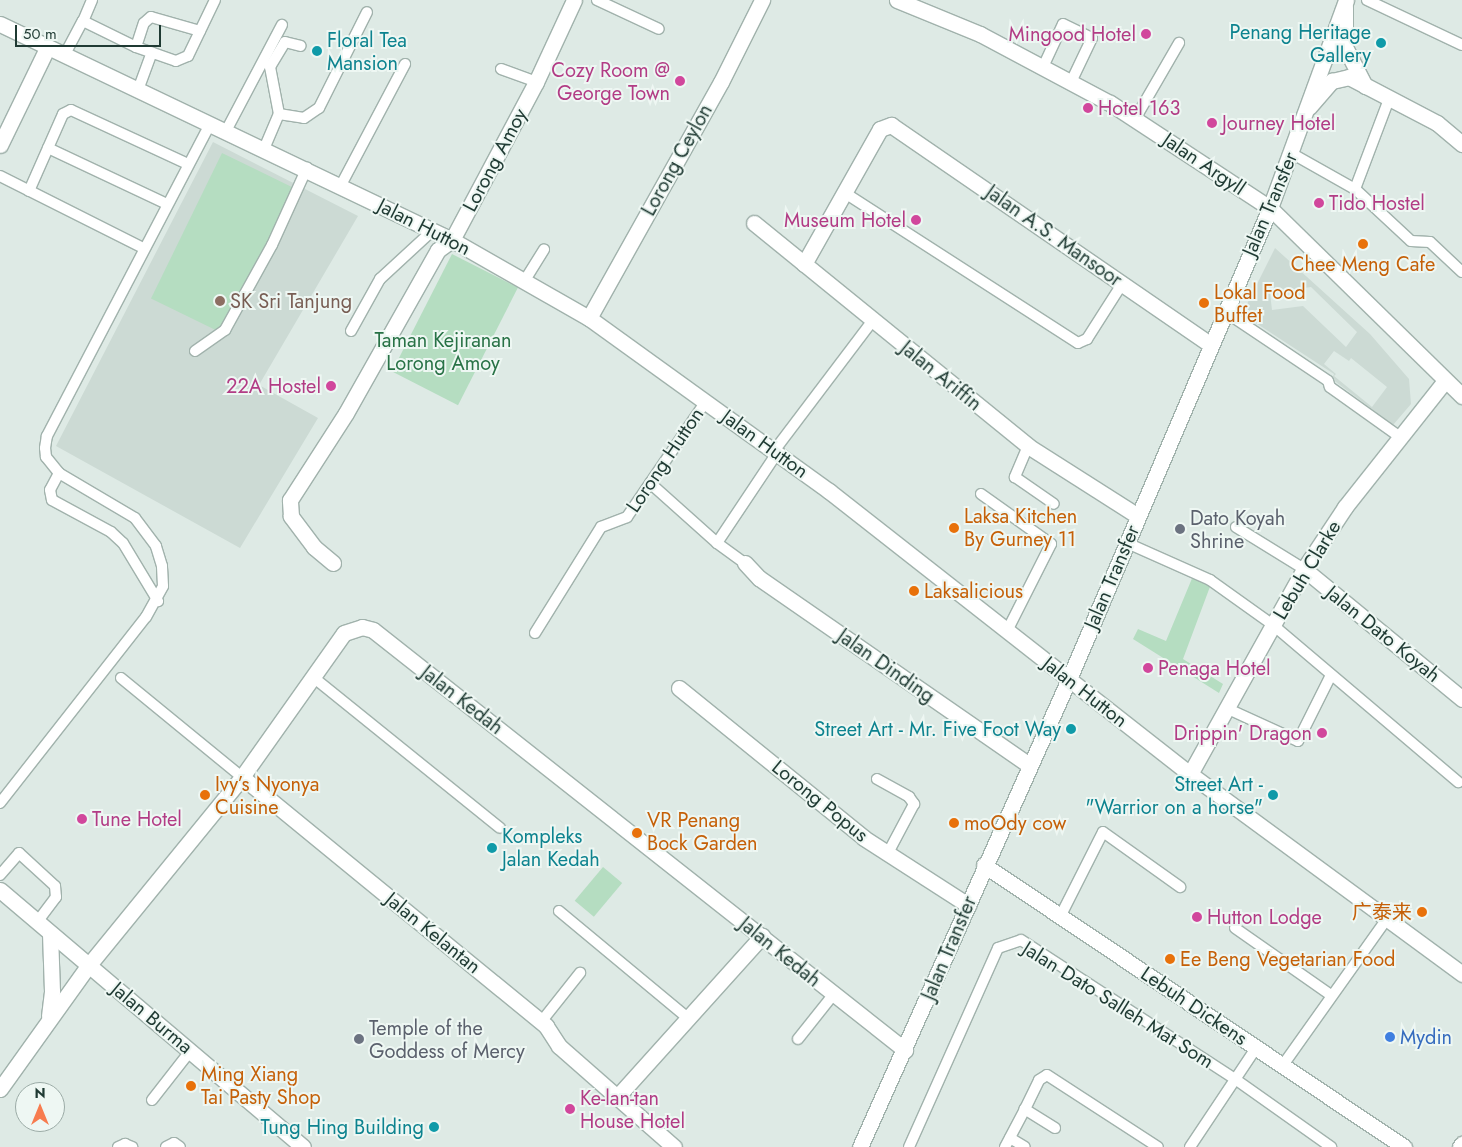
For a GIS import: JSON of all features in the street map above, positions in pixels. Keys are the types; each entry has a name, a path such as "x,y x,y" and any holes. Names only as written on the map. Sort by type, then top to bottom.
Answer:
{"street":[{"name":"Lorong Amoy","path":"333,563 314,547 291,516 290,500 346,414 438,250 452,240 536,82 574,0"},
{"name":"Lorong Ceylon","path":"589,318 721,82 762,0"},
{"name":"Jalan Argyll","path":"897,0 980,34 1071,82 1135,119 1270,208 1462,396"},
{"path":"1345,1 1345,47 1366,87"},
{"name":"Jalan Transfer","path":"860,1147 905,1050 984,866 1069,679 1224,311 1270,208 1309,107 1324,53 1345,1"},
{"name":"Jalan Hutton","path":"0,24 64,56 307,168 452,240 589,318 776,452 1190,774 1386,920 1462,974"},
{"path":"0,145 47,48"},
{"path":"1309,107 1332,81 1349,77 1437,123 1462,144"},
{"name":"Jalan A.S. Mansoor","path":"804,264 880,129 895,126 1210,344"},
{"name":"Jalan Ariffin","path":"754,223 1028,446 1138,516"},
{"name":"Lebuh Clarke","path":"1190,774 1304,569 1345,507 1445,381"},
{"name":"Jalan Dinding","path":"745,563 759,578 1030,766"},
{"name":"Jalan Dato Koyah","path":"1304,569 1462,699"},
{"name":"Jalan Kedah","path":"0,1089 49,1017 88,966 242,777 344,633 362,627 373,630 905,1050"},
{"name":"Lorong Popus","path":"679,688 888,854 968,905"},
{"name":"Jalan Kelantan","path":"242,777 541,1022 559,1046 674,1147"},
{"name":"Lebuh Dickens","path":"984,866 1404,1147"},
{"name":"Jalan Burma","path":"0,890 88,966 191,1050 299,1145"},
{"path":"49,1017 52,991 50,933"},
{"path":"617,1097 762,936"}],"lane":[{"path":"64,56 92,0"},
{"path":"83,21 136,46 176,61 183,60 188,56 215,0"},
{"path":"597,0 659,29"},
{"path":"1367,0 1462,45"},
{"path":"279,114 304,118 319,108 367,12"},
{"path":"136,46 144,23 151,17 200,31"},
{"path":"226,131 282,24"},
{"path":"1043,67 1062,24 1092,38 1071,82"},
{"path":"264,149 279,114 270,67 285,42 302,46"},
{"path":"1135,119 1179,43"},
{"path":"138,90 152,52"},
{"path":"341,185 405,64"},
{"path":"501,68 536,82"},
{"path":"1355,189 1389,99"},
{"path":"29,191 64,114 71,110 188,164"},
{"path":"0,803 158,601 163,586 162,566 148,534 124,508 59,473 46,457 47,436 143,248 210,124"},
{"path":"48,148 167,204"},
{"path":"1292,153 1355,189 1411,241 1430,242 1462,272"},
{"path":"195,351 225,330 272,245 307,168"},
{"path":"0,176 143,248"},
{"path":"845,193 1078,343 1087,339 1122,284"},
{"path":"351,331 380,279 432,231"},
{"path":"525,280 544,249"},
{"path":"1224,311 1328,381 1330,387 1400,437"},
{"path":"716,543 776,452 873,320"},
{"name":"Lorong Hutton","path":"535,633 601,527 624,520 706,400"},
{"path":"1028,446 1014,476 1054,504"},
{"path":"59,473 50,490 52,500 112,532 122,543 158,601"},
{"path":"650,483 716,543 745,563"},
{"path":"981,494 1051,544 1007,631"},
{"path":"1236,527 1304,569"},
{"path":"1127,542 1210,580 1273,625 1458,782"},
{"path":"1226,708 1298,741 1331,675"},
{"path":"121,678 242,777"},
{"path":"313,678 500,828"},
{"path":"877,779 909,797 914,804 888,854"},
{"path":"1060,917 1103,832 1180,887"},
{"path":"0,875 19,854 55,886 56,897 37,922"},
{"path":"559,911 688,1018"},
{"path":"1283,1065 1386,920"},
{"path":"1235,928 1332,996"},
{"name":"Jalan Dato Salleh Mat Som","path":"909,1147 998,948 1021,940 1235,1079"},
{"path":"541,1022 580,972"},
{"path":"798,1039 833,995"},
{"path":"1190,1147 1256,1048"},
{"path":"152,1100 191,1050"},
{"path":"1025,1147 1008,1142 1038,1080 1042,1076 1052,1077 1158,1147"},
{"path":"1235,1079 1331,1147"},
{"path":"1025,1109 1055,1128"},
{"path":"166,1147 174,1143 180,1147"},
{"path":"118,1147 125,1144 132,1147"}],"shaded area":[{"name":"SK Sri Tanjung","path":"213,142 358,216 259,385 318,418 240,548 56,446"},
{"path":"1275,248 1370,334 1409,379 1411,404 1393,425 1332,379 1334,374 1242,314","holes":["1311,287 1357,332 1346,347 1303,306 1272,310 1270,293","1334,351 1349,361 1351,358 1387,387 1372,407 1334,376 1336,374 1324,364"]}],"green space":[{"path":"222,153 295,189 224,334 151,299"},
{"name":"Taman Kejiranan Lorong Amoy","path":"452,254 518,288 458,405 392,372"},
{"path":"1193,576 1211,584 1183,659 1223,684 1219,693 1133,639 1138,629 1166,641"},
{"path":"603,867 622,883 594,917 575,901"}],"place":[{"name":"Mingood Hotel","path":"1146,34"},
{"name":"Penang Heritage Gallery","path":"1381,43"},
{"name":"Floral Tea Mansion","path":"317,51"},
{"name":"Cozy Room @ George Town","path":"680,81"},
{"name":"Hotel 163","path":"1088,108"},
{"name":"Journey Hotel","path":"1212,123"},
{"name":"Tido Hostel","path":"1319,203"},
{"name":"Museum Hotel","path":"916,220"},
{"name":"Chee Meng Cafe","path":"1363,244"},
{"name":"SK Sri Tanjung","path":"220,301"},
{"name":"Lokal Food Buffet","path":"1204,303"},
{"name":"22A Hostel","path":"331,386"},
{"name":"Laksa Kitchen By Gurney 11","path":"954,528"},
{"name":"Dato Koyah Shrine","path":"1180,529"},
{"name":"Laksalicious","path":"914,591"},
{"name":"Penaga Hotel","path":"1148,668"},
{"name":"Street Art - Mr. Five Foot Way","path":"1071,729"},
{"name":"Drippin' Dragon","path":"1322,733"},
{"name":"Ivy’s Nyonya Cuisine","path":"205,795"},
{"name":"Street Art - \"Warrior on a horse\"","path":"1273,795"},
{"name":"Tune Hotel","path":"82,819"},
{"name":"moOdy cow","path":"954,823"},
{"name":"VR Penang Bock Garden","path":"637,833"},
{"name":"Kompleks Jalan Kedah","path":"492,848"},
{"name":"广泰来","path":"1422,912"},
{"name":"Hutton Lodge","path":"1197,917"},
{"name":"Ee Beng Vegetarian Food","path":"1170,959"},
{"name":"Mydin","path":"1390,1037"},
{"name":"Temple of the Goddess of Mercy","path":"359,1039"},
{"name":"Ming Xiang Tai Pasty Shop","path":"191,1086"},
{"name":"Ke-lan-tan House Hotel","path":"570,1109"},
{"name":"Tung Hing Building","path":"434,1127"}]}
